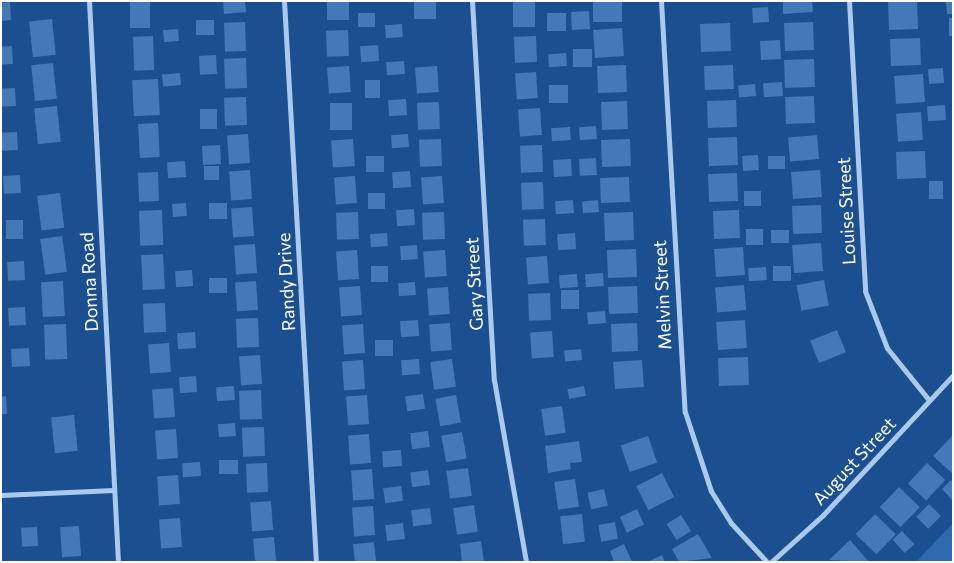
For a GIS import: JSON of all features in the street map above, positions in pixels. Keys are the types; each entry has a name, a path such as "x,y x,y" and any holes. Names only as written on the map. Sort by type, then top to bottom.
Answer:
{"street":[{"name":"Donna Road","path":"89,1 118,562"},
{"name":"Randy Drive","path":"284,1 316,562"},
{"name":"Gary Street","path":"472,1 494,380 526,562"},
{"name":"Melvin Street","path":"661,1 685,412 711,491 731,523 767,562"},
{"name":"Louise Street","path":"849,1 865,290 887,348 929,400"},
{"name":"August Street","path":"772,562 824,515 953,375"},
{"path":"1,495 114,490"}],"shaded area":[{"path":"953,523 953,562 916,562"}],"building":[{"path":"130,1 150,1 150,28 130,28"},
{"path":"223,1 245,1 246,12 224,14"},
{"path":"327,1 349,1 349,20 327,20"},
{"path":"414,1 436,1 436,19 414,19"},
{"path":"513,1 535,1 535,27 513,27"},
{"path":"593,1 622,1 622,22 593,22"},
{"path":"783,1 812,1 813,12 783,14"},
{"path":"917,1 918,29 889,30 888,2"},
{"path":"946,1 953,1 953,14 947,14"},
{"path":"10,2 11,20 1,21 1,3"},
{"path":"768,7 769,22 753,23 752,8"},
{"path":"589,11 590,29 572,30 571,12"},
{"path":"358,13 375,13 375,27 358,27"},
{"path":"547,13 566,13 566,31 547,31"},
{"path":"949,18 953,18 953,36 949,36"},
{"path":"52,19 56,55 33,57 29,21"},
{"path":"196,20 214,20 214,35 196,35"},
{"path":"245,22 246,51 225,52 224,23"},
{"path":"813,22 814,50 785,51 784,23"},
{"path":"730,23 731,51 701,52 700,24"},
{"path":"402,24 403,37 386,38 385,25"},
{"path":"622,28 624,56 595,58 593,30"},
{"path":"178,29 179,41 164,42 163,30"},
{"path":"348,30 349,56 327,57 326,31"},
{"path":"153,36 154,70 134,71 133,37"},
{"path":"536,36 537,62 515,63 514,37"},
{"path":"920,38 921,65 891,66 890,39"},
{"path":"780,40 781,59 761,60 760,41"},
{"path":"378,45 379,61 361,62 360,46"},
{"path":"12,46 13,64 2,65 1,47"},
{"path":"573,49 592,49 592,67 573,67"},
{"path":"566,53 567,66 549,67 548,54"},
{"path":"216,55 217,74 200,75 199,56"},
{"path":"246,58 247,88 225,89 224,59"},
{"path":"814,59 815,87 785,88 784,60"},
{"path":"404,61 405,74 387,75 386,62"},
{"path":"53,63 57,99 35,101 31,65"},
{"path":"626,65 627,92 598,93 597,66"},
{"path":"733,65 734,89 705,90 704,66"},
{"path":"349,66 351,92 329,93 327,68"},
{"path":"437,66 439,92 417,93 415,68"},
{"path":"943,68 944,83 929,84 928,69"},
{"path":"536,72 538,98 517,99 515,73"},
{"path":"180,73 181,85 163,87 162,75"},
{"path":"923,74 925,102 896,104 894,76"},
{"path":"158,79 160,115 134,116 132,80"},
{"path":"365,80 380,80 380,98 365,98"},
{"path":"782,82 783,96 764,97 763,83"},
{"path":"755,84 756,96 739,97 738,85"},
{"path":"549,85 568,85 568,103 549,103"},
{"path":"15,88 16,106 2,107 1,89"},
{"path":"814,96 815,123 786,124 785,97"},
{"path":"246,97 247,125 225,126 224,98"},
{"path":"406,99 407,115 389,116 388,100"},
{"path":"736,100 737,127 708,128 707,101"},
{"path":"627,101 628,129 602,130 601,102"},
{"path":"439,102 440,129 418,130 417,103"},
{"path":"330,103 352,103 352,130 330,130"},
{"path":"945,105 946,120 928,121 927,106"},
{"path":"57,106 61,142 38,144 34,108"},
{"path":"540,108 542,135 520,136 518,110"},
{"path":"200,109 217,109 217,129 200,129"},
{"path":"921,112 923,140 898,142 896,114"},
{"path":"158,123 160,157 140,158 138,124"},
{"path":"596,126 597,139 580,140 579,127"},
{"path":"570,127 571,140 552,141 551,128"},
{"path":"17,132 18,150 2,151 1,133"},
{"path":"248,134 250,163 229,164 227,135"},
{"path":"408,134 409,147 392,148 391,135"},
{"path":"817,135 819,159 790,161 788,138"},
{"path":"737,137 738,165 709,166 708,138"},
{"path":"353,139 355,166 333,167 331,141"},
{"path":"441,139 442,166 420,167 419,140"},
{"path":"630,139 631,166 602,167 601,140"},
{"path":"220,145 221,164 203,165 202,146"},
{"path":"542,145 543,172 521,173 520,146"},
{"path":"925,151 926,178 897,179 896,152"},
{"path":"758,155 759,170 743,171 742,156"},
{"path":"366,156 384,156 384,172 366,172"},
{"path":"768,156 785,156 785,169 768,169"},
{"path":"596,158 597,175 580,176 579,159"},
{"path":"571,159 572,176 554,177 553,160"},
{"path":"185,161 186,177 168,178 167,162"},
{"path":"204,166 219,166 219,180 204,180"},
{"path":"250,170 252,199 231,200 229,171"},
{"path":"820,170 822,197 793,199 791,172"},
{"path":"410,171 411,187 393,188 392,172"},
{"path":"158,172 159,201 139,202 138,173"},
{"path":"737,173 738,201 709,202 708,174"},
{"path":"20,175 21,193 4,194 3,176"},
{"path":"355,176 357,203 336,204 334,177"},
{"path":"442,176 444,203 423,204 421,177"},
{"path":"629,177 630,202 601,203 600,178"},
{"path":"929,181 943,181 943,199 929,199"},
{"path":"543,182 544,209 522,210 521,183"},
{"path":"744,191 761,191 761,206 744,206"},
{"path":"60,193 64,228 41,231 37,196"},
{"path":"368,193 385,193 385,209 368,209"},
{"path":"573,200 574,213 556,214 555,201"},
{"path":"598,200 599,212 583,213 582,201"},
{"path":"186,203 187,216 173,217 172,204"},
{"path":"209,203 227,203 227,219 209,219"},
{"path":"821,205 822,233 793,234 792,206"},
{"path":"252,207 254,236 233,237 231,208"},
{"path":"414,209 415,225 397,226 396,210"},
{"path":"162,210 163,245 140,246 139,211"},
{"path":"739,210 740,238 714,239 713,211"},
{"path":"358,212 359,239 337,240 336,213"},
{"path":"444,212 445,239 423,240 422,213"},
{"path":"633,212 634,240 605,241 604,213"},
{"path":"545,219 546,245 524,246 523,220"},
{"path":"6,220 23,220 23,239 6,239"},
{"path":"746,229 763,229 763,245 746,245"},
{"path":"771,230 789,230 789,243 771,243"},
{"path":"387,233 388,246 371,247 370,234"},
{"path":"575,233 576,249 558,250 557,234"},
{"path":"62,236 67,272 45,275 40,239"},
{"path":"821,243 823,271 794,273 792,245"},
{"path":"255,244 257,273 236,274 234,245"},
{"path":"417,245 418,259 401,260 400,246"},
{"path":"743,247 745,275 716,277 714,249"},
{"path":"636,249 637,277 608,278 607,250"},
{"path":"357,250 359,279 338,280 336,251"},
{"path":"445,250 447,276 425,277 423,252"},
{"path":"163,254 165,289 143,290 141,255"},
{"path":"547,256 549,283 528,284 526,257"},
{"path":"24,261 25,280 8,281 7,262"},
{"path":"371,266 388,266 388,282 371,282"},
{"path":"773,266 791,266 791,281 773,281"},
{"path":"766,267 767,280 749,281 748,268"},
{"path":"192,270 193,286 176,287 175,271"},
{"path":"603,273 604,286 586,287 585,274"},
{"path":"577,274 578,287 560,288 559,275"},
{"path":"209,278 227,278 227,293 209,293"},
{"path":"824,280 829,306 801,311 797,285"},
{"path":"63,281 65,316 43,317 41,282"},
{"path":"256,281 258,310 237,311 235,282"},
{"path":"415,282 416,295 399,296 398,283"},
{"path":"744,285 746,310 717,312 715,288"},
{"path":"360,286 362,315 341,316 339,287"},
{"path":"637,286 638,313 609,314 608,287"},
{"path":"448,287 450,314 429,315 427,288"},
{"path":"561,290 579,290 579,309 561,309"},
{"path":"550,293 551,320 529,321 528,294"},
{"path":"165,303 166,332 144,333 143,304"},
{"path":"25,307 26,325 9,326 8,308"},
{"path":"605,311 606,323 588,325 587,313"},
{"path":"258,318 259,347 237,348 236,319"},
{"path":"418,320 419,336 401,337 400,321"},
{"path":"745,320 747,348 718,350 716,322"},
{"path":"450,323 452,350 431,351 429,324"},
{"path":"637,323 638,351 612,352 611,324"},
{"path":"66,324 67,359 45,360 44,325"},
{"path":"363,324 365,353 344,354 342,325"},
{"path":"837,330 846,352 819,363 810,341"},
{"path":"552,331 554,357 532,358 530,333"},
{"path":"195,332 196,348 178,349 177,333"},
{"path":"375,340 393,340 393,356 375,356"},
{"path":"169,343 171,372 150,373 148,344"},
{"path":"29,348 30,366 12,367 11,349"},
{"path":"581,349 582,360 565,361 564,350"},
{"path":"260,355 262,384 241,385 239,356"},
{"path":"748,357 749,385 719,386 718,358"},
{"path":"419,359 420,374 402,375 401,360"},
{"path":"452,359 456,387 434,390 430,362"},
{"path":"363,360 365,389 344,390 342,361"},
{"path":"642,360 644,387 615,389 613,362"},
{"path":"196,376 197,392 180,393 179,377"},
{"path":"234,386 235,400 217,401 216,387"},
{"path":"584,386 586,396 569,399 567,389"},
{"path":"173,388 175,417 154,418 152,389"},
{"path":"261,390 262,419 240,420 239,391"},
{"path":"423,394 425,409 407,411 405,397"},
{"path":"367,395 369,424 348,425 346,396"},
{"path":"456,395 461,423 440,426 435,399"},
{"path":"6,396 7,414 1,414 1,397"},
{"path":"562,406 566,433 545,436 541,409"},
{"path":"74,415 78,451 55,453 51,417"},
{"path":"235,423 236,436 219,437 218,424"},
{"path":"264,427 265,456 243,457 242,428"},
{"path":"176,429 178,458 157,459 155,430"},
{"path":"428,431 430,447 412,449 410,433"},
{"path":"462,432 467,459 446,462 441,436"},
{"path":"369,434 371,463 350,464 348,435"},
{"path":"648,436 657,462 630,472 621,445"},
{"path":"953,437 953,474 933,456"},
{"path":"579,441 582,462 570,463 571,469 548,473 545,446"},
{"path":"401,450 402,466 383,467 382,451"},
{"path":"219,460 238,460 238,474 219,474"},
{"path":"200,462 201,476 183,477 182,463"},
{"path":"267,463 268,492 247,493 246,464"},
{"path":"927,463 945,480 926,501 908,483"},
{"path":"468,468 472,496 450,499 446,471"},
{"path":"372,469 374,499 353,500 351,470"},
{"path":"428,470 430,485 412,487 410,473"},
{"path":"662,473 674,497 648,510 636,486"},
{"path":"178,475 180,504 159,505 157,476"},
{"path":"575,479 579,507 558,510 554,482"},
{"path":"951,480 953,482 953,501 942,489"},
{"path":"401,486 403,501 385,503 383,489"},
{"path":"899,487 920,507 900,527 880,507"},
{"path":"604,489 608,506 591,509 587,493"},
{"path":"271,501 273,530 252,531 250,502"},
{"path":"929,504 941,516 928,529 916,517"},
{"path":"474,505 478,532 457,535 453,508"},
{"path":"373,506 375,535 354,536 352,507"},
{"path":"430,508 432,524 413,526 411,510"},
{"path":"637,509 644,524 627,532 620,517"},
{"path":"582,514 585,542 563,544 560,516"},
{"path":"875,514 896,534 876,554 856,534"},
{"path":"681,515 691,531 677,540 667,524"},
{"path":"180,518 182,547 161,548 159,519"},
{"path":"615,522 618,539 601,542 598,525"},
{"path":"403,523 405,539 387,541 385,525"},
{"path":"79,526 81,556 62,557 60,527"},
{"path":"37,527 38,546 22,547 21,528"},
{"path":"902,531 914,544 905,553 892,540"},
{"path":"698,534 712,558 679,562 672,549"},
{"path":"274,537 276,562 255,562 253,539"},
{"path":"850,540 869,562 829,560"},
{"path":"481,541 484,562 462,562 460,544"},
{"path":"374,542 376,562 355,562 353,544"},
{"path":"624,544 632,562 614,562 610,551"},
{"path":"662,555 665,562 647,562"}]}
